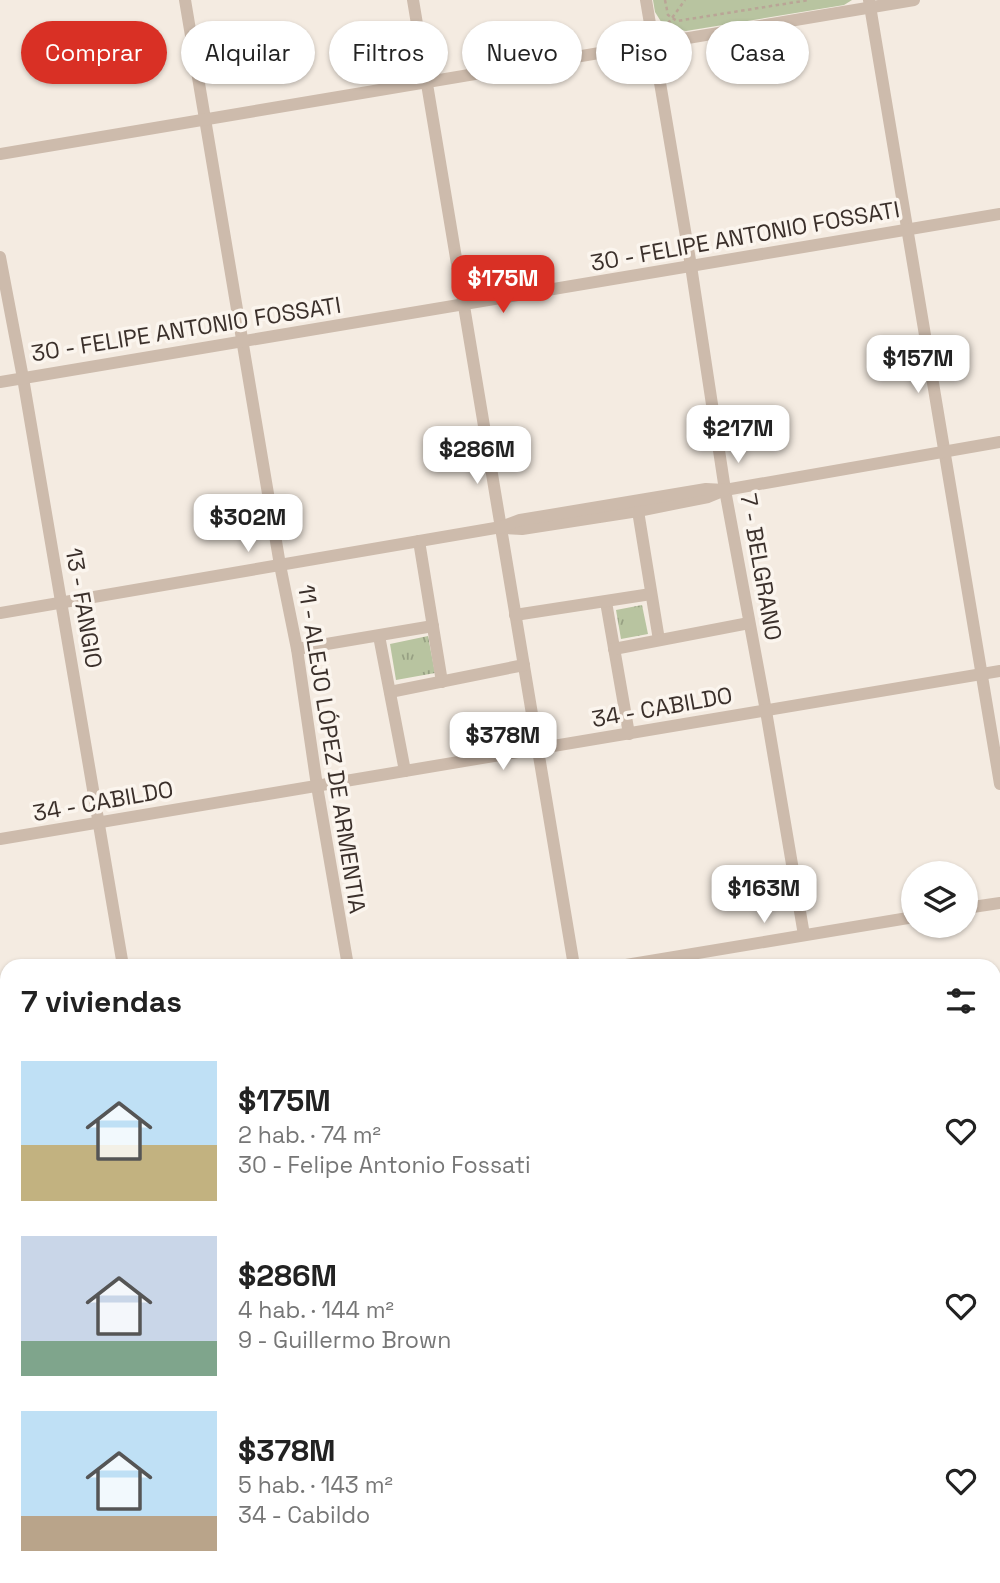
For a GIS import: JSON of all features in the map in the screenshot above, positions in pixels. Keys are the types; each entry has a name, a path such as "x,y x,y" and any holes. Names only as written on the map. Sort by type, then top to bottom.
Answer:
{"street":[{"name":"11 - ALEJO LÓPEZ DE ARMENTIA","path":"185,0 280,565 297,649 347,959"},
{"path":"413,0 416,21"},
{"name":"7 - BELGRANO","path":"646,0 649,21"},
{"path":"692,37 870,4 914,0"},
{"path":"870,4 1000,784"},
{"path":"448,78 596,54"},
{"path":"0,154 414,84"},
{"path":"426,84 573,959"},
{"name":"7 - BELGRANO","path":"660,84 725,491 804,935"},
{"name":"30 - FELIPE ANTONIO FOSSATI","path":"0,382 1000,214"},
{"name":"13 - FANGIO","path":"0,257 122,959"},
{"path":"501,527 522,529 638,511 725,491 1000,442"},
{"path":"0,613 501,527 520,520 692,491 725,491"},
{"path":"638,511 659,640"},
{"path":"419,541 442,682"},
{"path":"515,615 651,594"},
{"path":"606,602 628,734"},
{"path":"614,649 749,623"},
{"path":"297,649 433,625"},
{"path":"379,636 405,771"},
{"path":"390,692 524,665"},
{"name":"34 - CABILDO","path":"0,839 1000,671"},
{"path":"978,906 1000,903"},
{"path":"662,959 901,919"}],"path":[{"path":"665,0 668,15 677,21 809,0"},
{"path":"670,21 685,0"},
{"path":"780,5 781,0"}],"green space":[{"path":"653,0 852,0 844,5 747,21 706,21 706,28 692,30 692,21 661,21 655,12"},
{"path":"642,605 648,634 621,639 616,610"},
{"path":"428,636 435,673 396,680 390,644"}]}
